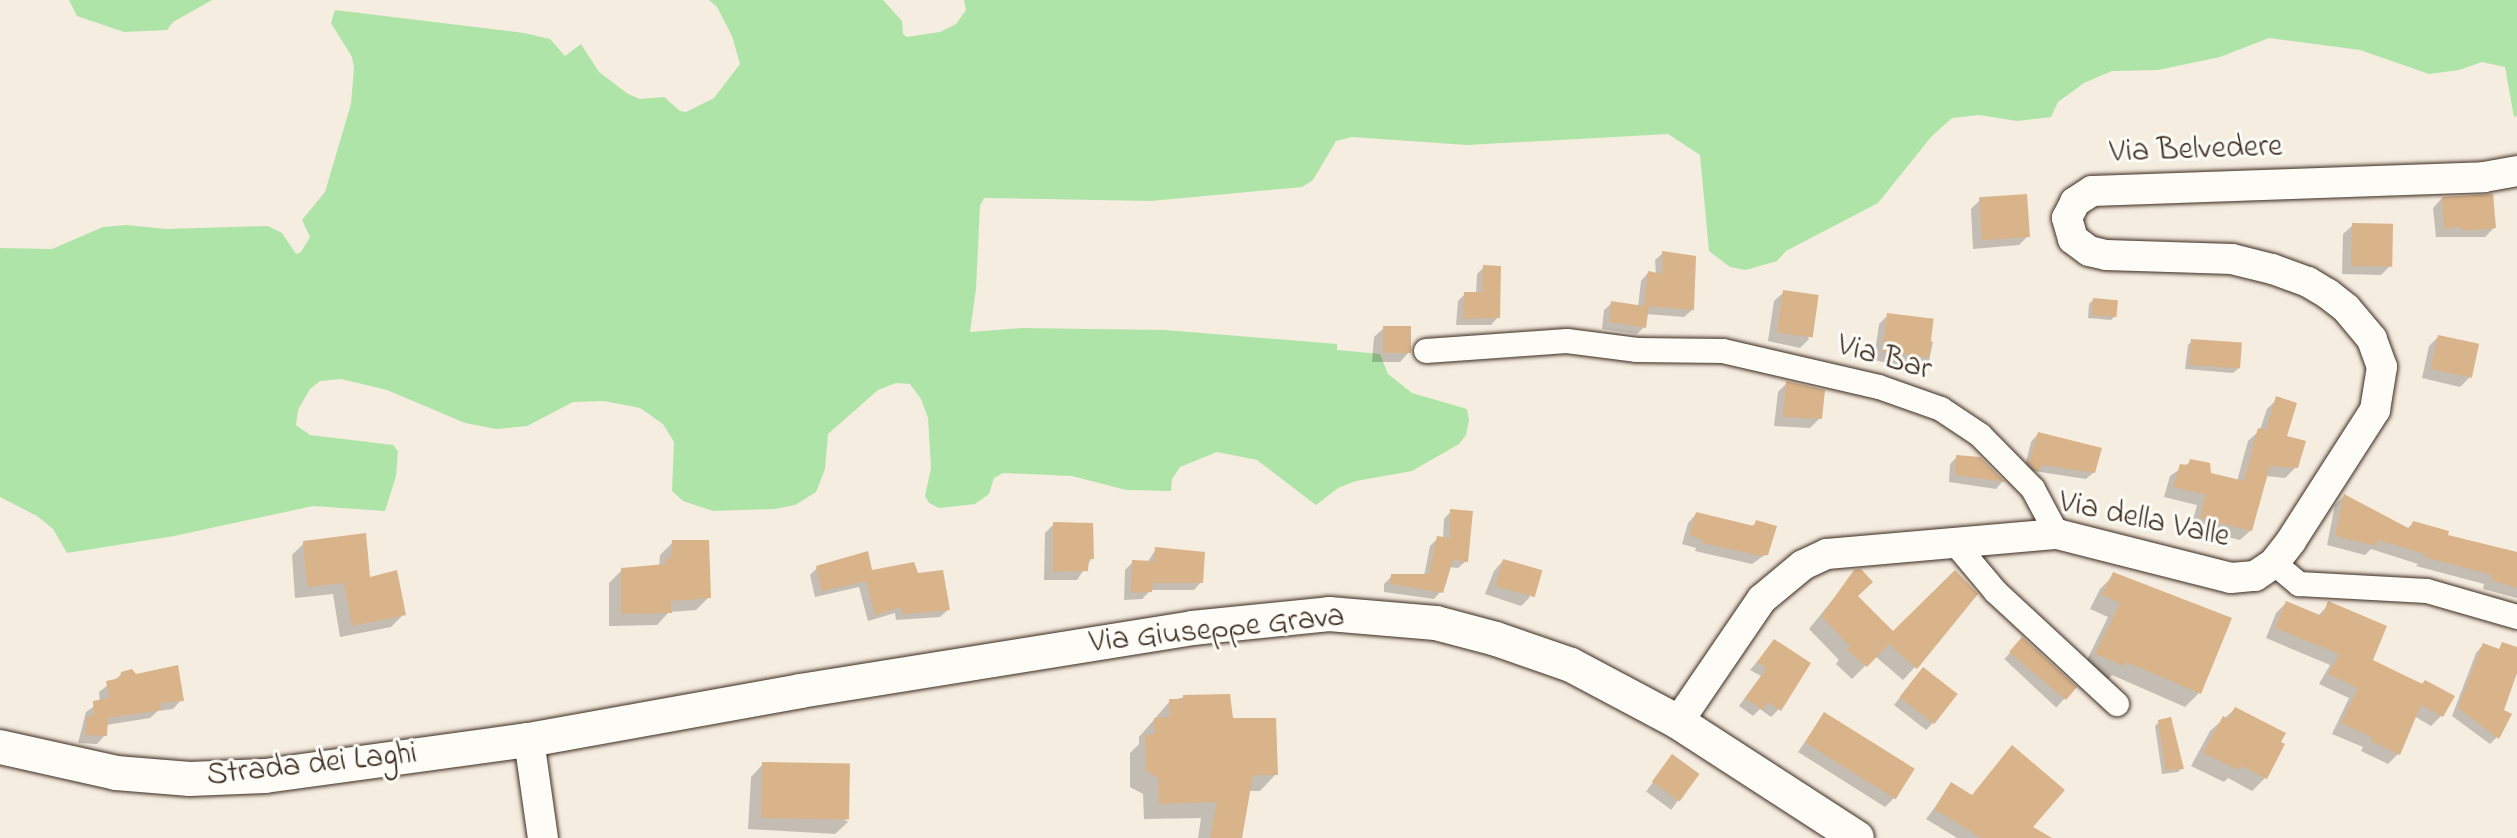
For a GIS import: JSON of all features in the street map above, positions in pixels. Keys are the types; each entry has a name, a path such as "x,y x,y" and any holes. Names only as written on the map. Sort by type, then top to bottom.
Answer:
{"main road":[{"name":"Via Giuseppe Grava","path":"529,740 800,691 1139,636 1329,614 1436,623 1496,639 1571,665 1678,722 1857,838"},
{"name":"Strada dei Laghi","path":"0,747 116,773 190,779 265,776 529,740"}],"street":[{"name":"Via Belvedere","path":"2274,563 2355,446 2375,410 2382,367 2372,339 2346,308 2328,294 2272,269 2232,259 2106,255 2089,251 2073,239 2067,218 2075,202 2092,191 2484,177 2517,171"},
{"name":"Via Bar","path":"1426,351 1567,341 1637,350 1723,351 1879,387 1941,409 1980,435 2033,489 2057,534"},
{"name":"Via della Valle","path":"1678,722 1762,599 1803,565 1827,554 2057,534 2231,578 2255,576 2274,563"},
{"path":"1954,542 1996,592 2117,704"},
{"path":"2274,563 2299,584 2427,591 2517,617"},
{"path":"529,740 543,838"}],"green space":[{"path":"69,0 212,0 173,22 167,30 124,32 77,16"},
{"path":"709,0 883,0 902,21 903,34 907,37 940,32 956,24 966,10 964,0 2517,0 2517,116 2514,117 2505,67 2482,62 2459,70 2429,74 2360,50 2269,38 2220,57 2158,70 2112,71 2084,83 2058,102 2051,117 2017,121 1979,115 1952,118 1931,137 1878,203 1786,251 1777,261 1746,270 1730,267 1709,251 1700,155 1668,134 1467,145 1352,137 1336,141 1313,180 1302,187 1151,201 984,198 980,206 976,289 970,332 1021,328 1165,330 1337,344 1337,350 1380,354 1388,374 1412,393 1467,409 1469,420 1466,435 1459,444 1412,471 1356,481 1338,488 1316,505 1257,460 1217,452 1180,467 1172,479 1171,491 1126,490 1072,476 1003,473 994,478 989,494 975,504 939,508 929,503 925,496 931,468 928,418 921,399 910,384 896,383 878,390 828,434 825,469 816,492 795,505 775,509 713,511 683,501 672,491 674,442 663,424 640,408 604,401 573,402 527,426 496,429 465,423 387,390 341,379 320,381 310,389 298,410 296,425 310,435 393,445 398,451 396,476 385,511 313,506 174,536 67,553 53,529 37,516 0,497 0,248 52,249 103,227 126,225 166,229 268,226 282,233 296,254 301,252 310,237 302,220 325,192 351,104 354,68 352,57 331,23 335,10 524,33 550,39 565,56 581,44 599,72 628,94 640,99 664,97 680,111 686,112 714,98 740,64 732,36 717,7"}],"building":[{"path":"2027,194 2030,237 1982,240 1979,197"},
{"path":"2493,194 2496,228 2444,229 2442,197"},
{"path":"2352,223 2393,224 2392,267 2351,266"},
{"path":"1662,251 1696,256 1694,310 1649,306 1646,328 1609,322 1611,301 1644,306 1648,271 1663,274"},
{"path":"1483,265 1501,266 1500,318 1463,319 1464,292 1482,292"},
{"path":"1783,290 1819,295 1813,338 1777,333"},
{"path":"2093,298 2118,300 2116,317 2092,315"},
{"path":"1887,313 1934,319 1929,357 1882,352"},
{"path":"1383,326 1411,326 1411,353 1383,353"},
{"path":"2438,335 2479,344 2472,378 2431,369"},
{"path":"2191,339 2242,343 2240,368 2189,365"},
{"path":"1786,381 1825,390 1822,419 1783,417"},
{"path":"2276,396 2297,403 2287,436 2306,441 2298,468 2270,466 2252,531 2200,518 2206,495 2173,487 2180,464 2188,465 2190,459 2210,463 2211,473 2244,481 2258,428 2266,430"},
{"path":"2038,432 2102,448 2095,473 2043,465 2037,472 2027,461 2030,461"},
{"path":"1956,455 1980,457 2005,482 1955,475"},
{"path":"2344,494 2410,529 2413,521 2449,531 2448,535 2517,552 2517,588 2491,580 2492,575 2424,557 2425,554 2378,540 2376,546 2335,536"},
{"path":"1450,509 1473,511 1468,562 1453,560 1443,593 1390,584 1391,574 1429,574 1437,536 1450,538"},
{"path":"1696,512 1754,526 1756,520 1777,526 1768,555 1702,543 1703,540 1689,535"},
{"path":"1053,522 1093,523 1094,559 1089,559 1088,571 1053,572"},
{"path":"366,533 370,577 397,570 406,615 352,626 344,583 307,587 303,541"},
{"path":"672,540 709,540 711,598 671,601 672,613 621,614 621,568 666,564 665,559 671,558"},
{"path":"1155,547 1205,552 1203,583 1153,583 1152,592 1131,593 1132,560 1154,561"},
{"path":"868,551 872,570 914,562 918,573 943,570 950,610 903,614 901,607 875,615 866,581 822,591 816,566"},
{"path":"1503,559 1542,570 1535,597 1495,586"},
{"path":"1861,569 1873,582 1858,596 1893,631 1955,570 1978,594 1917,669 1889,644 1867,667 1847,650 1850,646 1821,616 1854,570"},
{"path":"2113,572 2232,618 2201,694 2126,662 2124,666 2095,654 2120,603 2102,595"},
{"path":"2286,601 2322,616 2328,601 2387,626 2373,660 2422,684 2425,680 2455,696 2443,717 2421,705 2400,755 2370,741 2372,737 2341,723 2358,688 2328,674 2339,654 2275,628"},
{"path":"2022,637 2077,687 2066,700 2009,652"},
{"path":"1774,639 1811,663 1781,711 1768,702 1763,710 1745,698 1767,668 1757,662"},
{"path":"2502,642 2517,647 2517,673 2504,710 2512,714 2499,739 2458,708 2483,643 2499,649"},
{"path":"178,665 184,701 160,703 161,710 108,718 107,736 85,735 87,716 94,715 93,701 109,698 106,681 120,678 121,672 132,669 136,674"},
{"path":"1923,667 1958,694 1934,724 1900,697"},
{"path":"1230,694 1233,718 1276,718 1278,775 1253,775 1242,838 1210,838 1217,802 1159,804 1158,778 1146,771 1145,735 1154,734 1154,718 1170,717 1169,699 1183,699 1183,695"},
{"path":"2235,707 2286,733 2281,742 2285,744 2267,779 2241,766 2238,770 2203,753 2223,716 2228,719"},
{"path":"1824,712 1915,769 1896,799 1805,743"},
{"path":"2171,717 2184,769 2166,770 2158,720"},
{"path":"2012,745 2065,790 2033,827 2052,838 1981,838 1934,809 1951,782 1972,795"},
{"path":"1672,754 1700,774 1680,801 1652,782"},
{"path":"762,762 850,764 849,820 761,818"}]}
